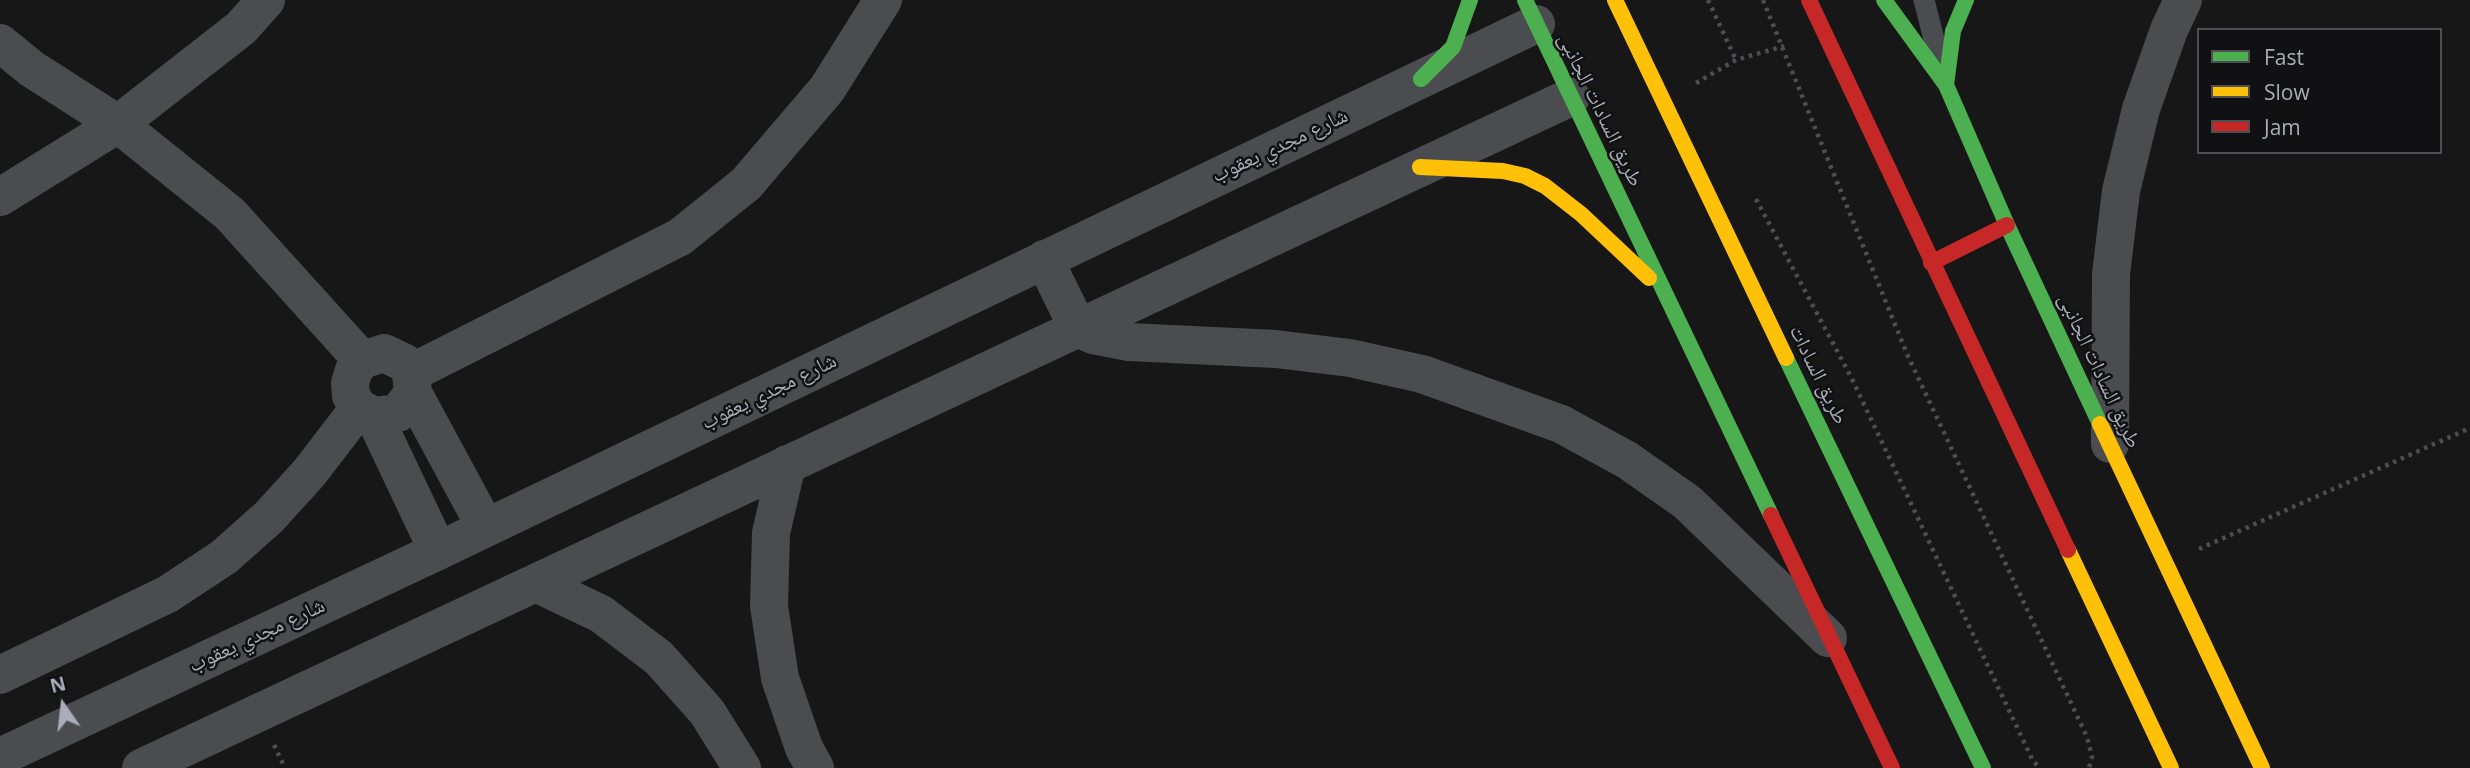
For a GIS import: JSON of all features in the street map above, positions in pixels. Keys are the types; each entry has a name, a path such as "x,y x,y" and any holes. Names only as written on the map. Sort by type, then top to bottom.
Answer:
{"street":[{"path":"0,197 118,124 241,28 265,0"},
{"path":"366,412 386,417 398,413 412,383 680,237 746,184 827,89 883,0"},
{"path":"1421,79 1453,47 1470,0"},
{"name":"طريق السادات","path":"1615,0 1983,768"},
{"path":"1809,0 2171,768"},
{"name":"طريق السادات الجانبى","path":"1884,0 1946,85 2007,225 2262,768"},
{"path":"1946,85 1954,31 1966,0"},
{"path":"2110,444 2111,274 2121,191 2141,109 2169,30 2183,0"},
{"name":"شارع مجدي يعقوب","path":"0,757 438,551 1421,79 1531,12"},
{"name":"طريق السادات الجانبى","path":"1531,12 1892,768"},
{"path":"0,43 32,69 118,124 230,214 362,360"},
{"path":"141,768 1571,97"},
{"path":"1420,167 1503,171 1525,176 1545,186 1663,290"},
{"path":"1931,263 2007,225"},
{"path":"1044,258 1077,328 1093,335 1129,342 1276,349 1350,358 1422,374 1561,424 1627,460 1687,502 1828,638"},
{"path":"438,551 366,412 351,396 350,383 354,370 362,360 384,354 405,363 412,383 486,528"},
{"path":"0,675 168,594 224,557 293,491 366,412"},
{"path":"787,464 771,533 769,606 780,678 804,748 815,768"},
{"path":"536,583 601,614 659,658 708,712 742,768"},
{"path":"2148,761 2155,733"}],"lane":[{"path":"1924,0 1946,85"}],"path":[{"path":"1708,0 1736,61"},
{"path":"1763,0 1784,46 1907,354 2087,737 2092,757 2088,768"},
{"path":"1693,84 1736,61 1784,46"},
{"path":"1688,75 1698,96"},
{"path":"1751,191 1835,344 2033,761 2040,768"},
{"path":"2166,564 2470,428"}],"traffic: fast":[{"path":"1421,79 1453,47 1470,0"},
{"path":"1525,0 1771,515"},
{"path":"1884,0 1946,85 2007,225 2100,424"},
{"path":"1946,85 1953,31 1966,0"},
{"path":"1786,358 1983,768"}],"traffic: slow":[{"path":"1615,0 1786,358"},
{"path":"1420,167 1503,171 1525,176 1545,186 1581,214 1649,278"},
{"path":"2100,424 2262,768"},
{"path":"2068,550 2171,768"}],"traffic: jam":[{"path":"1809,0 2068,550"},
{"path":"1931,263 2007,225"},
{"path":"1771,515 1892,768"}]}
